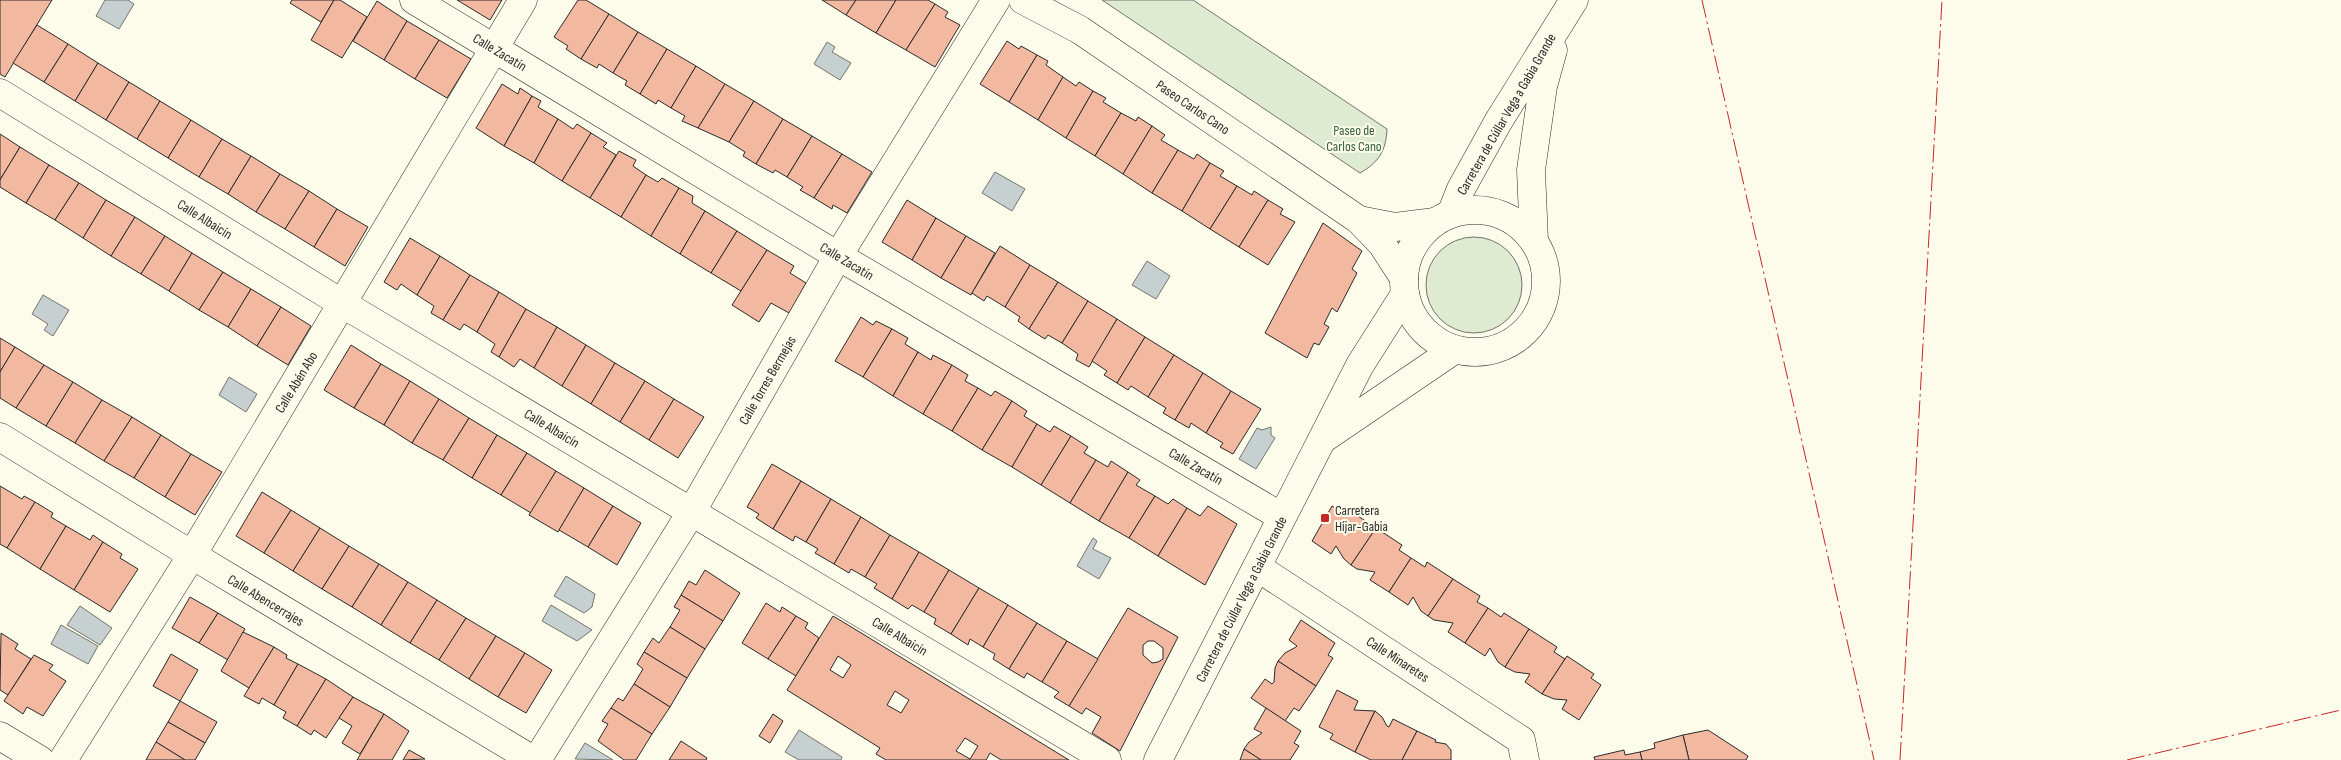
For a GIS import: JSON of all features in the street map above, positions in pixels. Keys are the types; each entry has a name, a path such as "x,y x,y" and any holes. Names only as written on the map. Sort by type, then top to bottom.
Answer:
{"street":[{"name":"Calle Zacatín","path":"414,0 838,256 1282,517"},
{"name":"Calle Abén Abo","path":"63,760 192,555 523,0"},
{"name":"Calle Torres Bermejas","path":"537,760 692,511 838,256 996,0"},
{"name":"Paseo Carlos Cano","path":"1023,0 1080,30 1359,220 1382,244 1404,286"},
{"name":"Carretera de Cúllar Vega a Gabia Grande","path":"1443,218 1498,122 1569,8"},
{"name":"Carretera de Cúllar Vega a Gabia Grande","path":"1534,241 1531,170 1543,86 1569,8"},
{"name":"Calle Albaicín","path":"0,93 343,304 1107,760"},
{"path":"1474,210 1497,214 1518,224 1534,241 1543,259 1546,278 1545,297 1538,316 1526,331 1511,344 1493,351 1473,353 1454,350 1432,338 1415,320 1404,286 1408,256 1419,237 1443,218 1474,210"},
{"name":"Paseo Carlos Cano","path":"1359,220 1395,227 1443,218"},
{"name":"Carretera de Cúllar Vega a Gabia Grande","path":"1158,760 1282,517 1325,438 1360,365 1404,286"},
{"name":"Carretera de Cúllar Vega a Gabia Grande","path":"1325,438 1454,350"},
{"name":"Calle Abencerrajes","path":"0,437 533,760"},
{"name":"Calle Minaretes","path":"1257,567 1521,740 1525,760"},
{"path":"0,736 40,760"}],"green space":[{"name":"Paseo de Carlos Cano","path":"1102,0 1193,0 1387,129 1383,150 1372,165 1360,173"},
{"path":"1474,237 1492,241 1508,251 1518,267 1522,285 1518,303 1508,319 1492,329 1474,333 1456,329 1440,319 1430,303 1426,285 1430,267 1440,251 1456,241"}],"shaded area":[{"path":"105,0 128,0 134,4 119,29 96,16"},
{"path":"827,42 835,47 832,52 851,63 840,80 814,64"},
{"path":"995,172 1025,189 1012,211 982,193"},
{"path":"1147,261 1170,276 1156,299 1132,285"},
{"path":"43,295 69,310 53,336 44,330 48,324 32,314"},
{"path":"229,377 257,394 246,412 219,395"},
{"path":"1271,427 1271,435 1275,438 1256,469 1239,459 1257,428 1262,430"},
{"path":"1093,538 1097,541 1093,549 1111,558 1099,579 1077,566"},
{"path":"566,576 595,594 592,607 584,613 554,596"},
{"path":"551,605 592,630 577,641 542,621"},
{"path":"80,606 112,628 100,645 67,625"},
{"path":"61,625 98,646 88,664 51,644"},
{"path":"799,730 842,757 841,760 799,760 785,752"},
{"path":"585,743 613,760 575,759"}],"building":[{"path":"0,0 52,0 5,77 0,74"},
{"path":"292,0 334,0 321,22 290,3"},
{"path":"334,0 340,0 367,17 342,58 311,40"},
{"path":"457,0 502,0 490,20"},
{"path":"578,0 586,0 609,14 581,59 566,49 568,46 554,37"},
{"path":"822,0 856,0 846,15"},
{"path":"856,0 896,0 876,33 846,15"},
{"path":"896,0 928,0 935,4 906,50 876,33"},
{"path":"377,1 407,21 384,60 353,41"},
{"path":"935,4 948,12 945,17 960,25 935,67 906,50"},
{"path":"609,14 638,32 613,73 599,64 597,68 581,59"},
{"path":"407,21 439,40 415,79 384,60"},
{"path":"37,25 68,44 44,82 13,63"},
{"path":"638,32 667,49 640,94 625,85 627,81 613,73"},
{"path":"439,40 471,59 447,98 415,79"},
{"path":"1007,41 1019,49 1021,46 1037,55 1009,102 980,84"},
{"path":"68,44 98,63 75,101 44,82"},
{"path":"667,49 696,66 671,108 658,100 656,104 640,94"},
{"path":"1037,55 1048,61 1046,65 1063,77 1038,120 1009,102"},
{"path":"98,63 129,82 106,120 75,101"},
{"path":"696,66 725,84 698,128 682,121 685,116 671,108"},
{"path":"1063,77 1076,86 1079,82 1093,91 1066,138 1038,120"},
{"path":"129,82 160,101 137,139 106,120"},
{"path":"502,84 518,94 520,88 532,96 504,146 476,128"},
{"path":"725,84 754,101 729,142 698,128"},
{"path":"1093,91 1106,98 1103,102 1121,113 1095,156 1066,138"},
{"path":"532,96 541,101 538,107 558,119 534,163 504,146"},
{"path":"160,101 191,120 168,158 137,139"},
{"path":"754,101 783,119 756,164 743,156 745,152 729,142"},
{"path":"1121,113 1136,121 1138,117 1152,126 1123,174 1095,156"},
{"path":"558,119 573,129 577,124 591,133 562,181 534,163"},
{"path":"783,119 812,136 787,177 775,170 773,173 756,164"},
{"path":"191,120 222,139 199,177 168,158"},
{"path":"1152,126 1165,135 1161,140 1178,150 1152,193 1123,174"},
{"path":"591,133 607,143 603,147 616,155 590,198 562,181"},
{"path":"0,134 20,147 0,180"},
{"path":"812,136 842,154 814,198 800,190 803,187 787,177"},
{"path":"222,139 251,156 228,194 199,177"},
{"path":"20,147 49,165 26,203 0,187 0,180"},
{"path":"1178,150 1194,159 1197,154 1210,163 1182,211 1152,193"},
{"path":"619,151 636,160 633,166 646,175 621,217 590,198"},
{"path":"842,154 872,172 847,213 833,205 832,209 814,198"},
{"path":"251,156 280,174 256,212 228,194"},
{"path":"1210,163 1224,171 1220,176 1237,186 1210,229 1182,211"},
{"path":"49,165 79,183 55,220 26,203"},
{"path":"280,174 309,191 285,229 256,212"},
{"path":"646,175 658,182 662,178 679,188 651,236 621,217"},
{"path":"79,183 106,200 83,238 55,220"},
{"path":"1237,186 1252,195 1254,191 1268,200 1239,247 1210,229"},
{"path":"679,188 693,196 692,203 705,211 680,254 651,236"},
{"path":"309,191 337,209 314,247 285,229"},
{"path":"106,200 135,217 111,256 83,238"},
{"path":"907,200 936,218 912,260 882,242"},
{"path":"1268,200 1283,209 1280,214 1295,222 1268,265 1239,247"},
{"path":"337,209 368,227 345,266 314,247"},
{"path":"705,211 737,231 711,273 680,254"},
{"path":"135,217 165,236 141,274 111,256"},
{"path":"936,218 966,236 941,278 912,260"},
{"path":"1323,223 1362,251 1352,269 1357,273 1337,312 1332,308 1324,324 1329,327 1319,345 1314,343 1307,358 1265,333"},
{"path":"737,231 767,250 741,291 711,273"},
{"path":"165,236 192,253 169,291 141,274"},
{"path":"966,236 995,253 971,295 941,278"},
{"path":"410,238 440,256 417,295 401,284 397,290 384,282"},
{"path":"1000,246 1030,265 1005,307 987,296 984,301 972,293"},
{"path":"767,250 794,266 790,273 806,283 789,313 771,303 759,322 732,305"},
{"path":"192,253 223,272 199,310 169,291"},
{"path":"440,256 470,275 443,320 431,313 434,306 417,295"},
{"path":"1030,265 1058,282 1029,329 1018,321 1020,317 1005,307"},
{"path":"223,272 251,289 228,327 199,310"},
{"path":"470,275 499,292 477,332 464,324 460,330 443,320"},
{"path":"1058,282 1088,301 1062,343 1048,335 1045,339 1029,329"},
{"path":"251,289 281,307 257,346 228,327"},
{"path":"499,292 526,309 499,357 491,352 495,344 477,332"},
{"path":"1088,301 1117,319 1089,367 1076,360 1078,354 1062,343"},
{"path":"281,307 311,326 288,365 257,346"},
{"path":"526,309 557,327 534,368 520,359 514,367 499,357"},
{"path":"861,317 873,325 876,321 892,329 863,377 835,361"},
{"path":"1117,319 1145,337 1117,383 1104,375 1107,371 1092,361"},
{"path":"557,327 586,345 562,386 534,368"},
{"path":"892,329 908,338 905,344 918,352 893,396 863,377"},
{"path":"1145,337 1174,355 1148,397 1131,386 1128,390 1117,383"},
{"path":"0,338 15,347 0,372"},
{"path":"351,345 381,364 354,408 324,390"},
{"path":"586,345 615,363 591,404 562,386"},
{"path":"15,347 44,365 16,408 0,398 0,372"},
{"path":"918,352 931,360 933,355 952,365 923,414 893,396"},
{"path":"1174,355 1203,373 1175,420 1163,413 1166,408 1148,397"},
{"path":"615,363 645,381 620,422 591,404"},
{"path":"381,364 410,381 384,425 354,408"},
{"path":"44,365 73,382 46,426 16,408"},
{"path":"952,365 968,375 965,381 978,388 952,431 923,414"},
{"path":"1203,373 1231,391 1206,433 1191,423 1189,428 1175,420"},
{"path":"410,381 439,399 412,443 384,425"},
{"path":"645,381 674,399 649,440 620,422"},
{"path":"73,382 102,400 75,443 46,426"},
{"path":"978,388 991,396 995,391 1012,401 982,450 952,431"},
{"path":"1231,391 1261,409 1233,454 1220,447 1223,443 1206,433"},
{"path":"439,399 469,418 443,460 412,443"},
{"path":"674,399 704,417 678,458 649,440"},
{"path":"102,400 132,417 104,461 75,443"},
{"path":"1012,401 1027,411 1024,416 1037,424 1012,467 982,450"},
{"path":"132,417 161,435 134,478 104,461"},
{"path":"469,418 497,435 472,478 443,460"},
{"path":"1037,424 1050,432 1054,426 1071,436 1041,485 1012,467"},
{"path":"161,435 191,454 165,497 134,478"},
{"path":"497,435 527,453 501,495 472,478"},
{"path":"1071,436 1088,447 1084,453 1096,460 1070,503 1041,485"},
{"path":"527,453 556,471 531,513 501,495"},
{"path":"191,454 222,472 195,515 165,497"},
{"path":"1096,460 1108,467 1111,461 1128,472 1099,521 1070,503"},
{"path":"772,464 801,481 773,529 756,518 759,514 747,507"},
{"path":"556,471 584,488 558,532 529,515"},
{"path":"1128,472 1140,480 1136,485 1155,496 1129,538 1099,521"},
{"path":"801,481 831,499 806,542 795,536 793,541 773,529"},
{"path":"0,486 22,499 24,496 35,502 7,548 0,544"},
{"path":"584,488 613,506 588,547 559,530"},
{"path":"262,492 291,510 264,553 236,536"},
{"path":"1155,496 1168,504 1173,499 1187,508 1158,556 1129,538"},
{"path":"831,499 861,517 834,564 815,553 818,549 806,542"},
{"path":"35,502 53,513 51,517 66,526 40,569 7,548"},
{"path":"613,506 641,523 617,565 588,547"},
{"path":"1208,506 1237,524 1205,585 1158,556 1187,508 1200,516"},
{"path":"1332,506 1346,515 1349,510 1376,528 1351,565 1344,559 1336,546 1331,554 1312,541"},
{"path":"291,510 320,528 293,571 264,553"},
{"path":"861,517 890,535 865,577 851,569 849,573 834,564"},
{"path":"66,526 90,540 93,535 103,542 74,590 40,569"},
{"path":"320,528 349,546 322,589 293,571"},
{"path":"1376,528 1402,545 1399,550 1411,558 1389,592 1370,580 1375,572 1357,569 1351,565"},
{"path":"890,535 919,552 892,599 874,588 877,584 865,577"},
{"path":"103,542 122,554 120,558 138,569 110,612 74,590"},
{"path":"349,546 379,564 352,607 322,589"},
{"path":"919,552 949,570 924,612 912,605 908,609 892,599"},
{"path":"1411,558 1425,567 1427,562 1453,579 1428,616 1421,611 1413,597 1408,605 1389,592"},
{"path":"379,564 408,582 381,625 352,607"},
{"path":"705,570 740,593 723,621 681,595 689,581 696,585"},
{"path":"949,570 979,588 951,634 934,624 936,619 924,612"},
{"path":"1453,579 1480,596 1477,602 1488,608 1465,643 1448,632 1453,623 1434,620 1428,616"},
{"path":"408,582 437,600 410,643 381,625"},
{"path":"979,588 1008,605 983,647 970,639 968,645 951,634"},
{"path":"681,595 723,621 705,649 670,627 680,610 674,607"},
{"path":"190,597 218,613 199,643 172,628"},
{"path":"437,600 466,618 439,660 410,643"},
{"path":"766,603 780,612 782,607 796,616 768,659 742,643"},
{"path":"1008,605 1037,623 1009,669 993,659 995,654 983,647"},
{"path":"1128,608 1178,637 1120,751 1092,733 1101,717 1086,708 1082,714 1069,706","holes":["1148,641 1154,641 1163,648 1163,659 1152,663 1143,655 1143,645"]},
{"path":"1488,608 1501,617 1504,613 1529,629 1505,667 1498,662 1490,648 1485,656 1465,643"},
{"path":"218,613 245,629 228,660 199,643"},
{"path":"796,616 808,623 805,628 819,638 796,676 768,659"},
{"path":"833,616 1069,760 1001,760 990,753 986,760 886,760 876,754 880,748 787,690","holes":["838,656 851,665 843,678 830,670","895,691 909,700 901,713 887,705","965,738 978,746 970,759 956,751"]},
{"path":"466,618 496,636 469,679 439,660"},
{"path":"1301,620 1335,643 1328,655 1333,658 1316,686 1278,661 1285,653 1297,646 1289,640"},
{"path":"1037,623 1067,641 1042,682 1027,673 1024,678 1009,669"},
{"path":"670,627 705,649 687,678 644,652 653,638 659,643"},
{"path":"1529,629 1557,647 1554,652 1565,659 1542,694 1525,682 1530,674 1515,672 1505,667"},
{"path":"243,632 274,647 249,688 221,671"},
{"path":"1,633 18,644 15,649 31,659 8,695 0,690"},
{"path":"496,636 525,653 498,697 469,679"},
{"path":"1067,641 1098,659 1069,706 1054,697 1059,692 1042,682"},
{"path":"274,647 287,655 286,658 298,664 274,705 262,698 259,704 244,696"},
{"path":"644,652 687,678 670,707 634,684 643,669 637,664"},
{"path":"525,653 552,670 526,713 498,697"},
{"path":"171,654 198,670 180,701 153,686"},
{"path":"34,655 53,665 49,670 66,681 43,716 27,707 23,714 4,701"},
{"path":"1567,656 1594,674 1591,678 1601,685 1579,720 1562,709 1567,700 1554,699 1542,694"},
{"path":"1278,661 1316,686 1299,711 1294,708 1285,721 1251,698 1265,679 1272,684 1274,682 1275,668"},
{"path":"298,664 326,679 297,726 283,718 286,712 274,705"},
{"path":"326,679 353,697 326,738 314,730 311,735 297,726"},
{"path":"634,684 670,707 652,734 611,708 618,698 623,701"},
{"path":"1337,690 1358,701 1354,710 1375,711 1355,752 1330,739 1333,734 1319,727"},
{"path":"353,697 384,714 360,754 342,743 352,726 339,718"},
{"path":"180,701 217,722 205,743 168,722"},
{"path":"611,708 652,734 636,760 624,760 598,741 608,724 602,721"},
{"path":"1266,708 1301,731 1294,743 1299,746 1290,760 1261,760 1244,749 1249,742 1262,733 1254,729"},
{"path":"1375,711 1389,727 1393,719 1417,731 1402,760 1371,760 1355,752"},
{"path":"384,714 409,731 392,760 357,760"},
{"path":"773,714 783,721 770,743 759,736"},
{"path":"168,722 205,743 195,760 185,760 156,742"},
{"path":"1708,730 1748,756 1746,760 1689,760 1683,735"},
{"path":"1417,731 1436,740 1435,742 1446,744 1451,750 1451,760 1402,760"},
{"path":"1683,735 1689,760 1642,760 1640,752 1655,748 1654,743"},
{"path":"681,741 707,758 706,760 669,760"},
{"path":"156,742 185,760 146,760"},
{"path":"1244,749 1255,756 1261,760 1240,760"},
{"path":"409,750 425,759 403,760"},
{"path":"1624,750 1625,755 1640,752 1642,760 1595,760 1594,757"}],"power":[{"path":"1702,0 1874,760"},
{"path":"1900,760 1942,0"},
{"path":"2127,760 2341,710"}],"place":[{"name":"Carretera Híjar-Gabia","path":"1325,518"}]}
